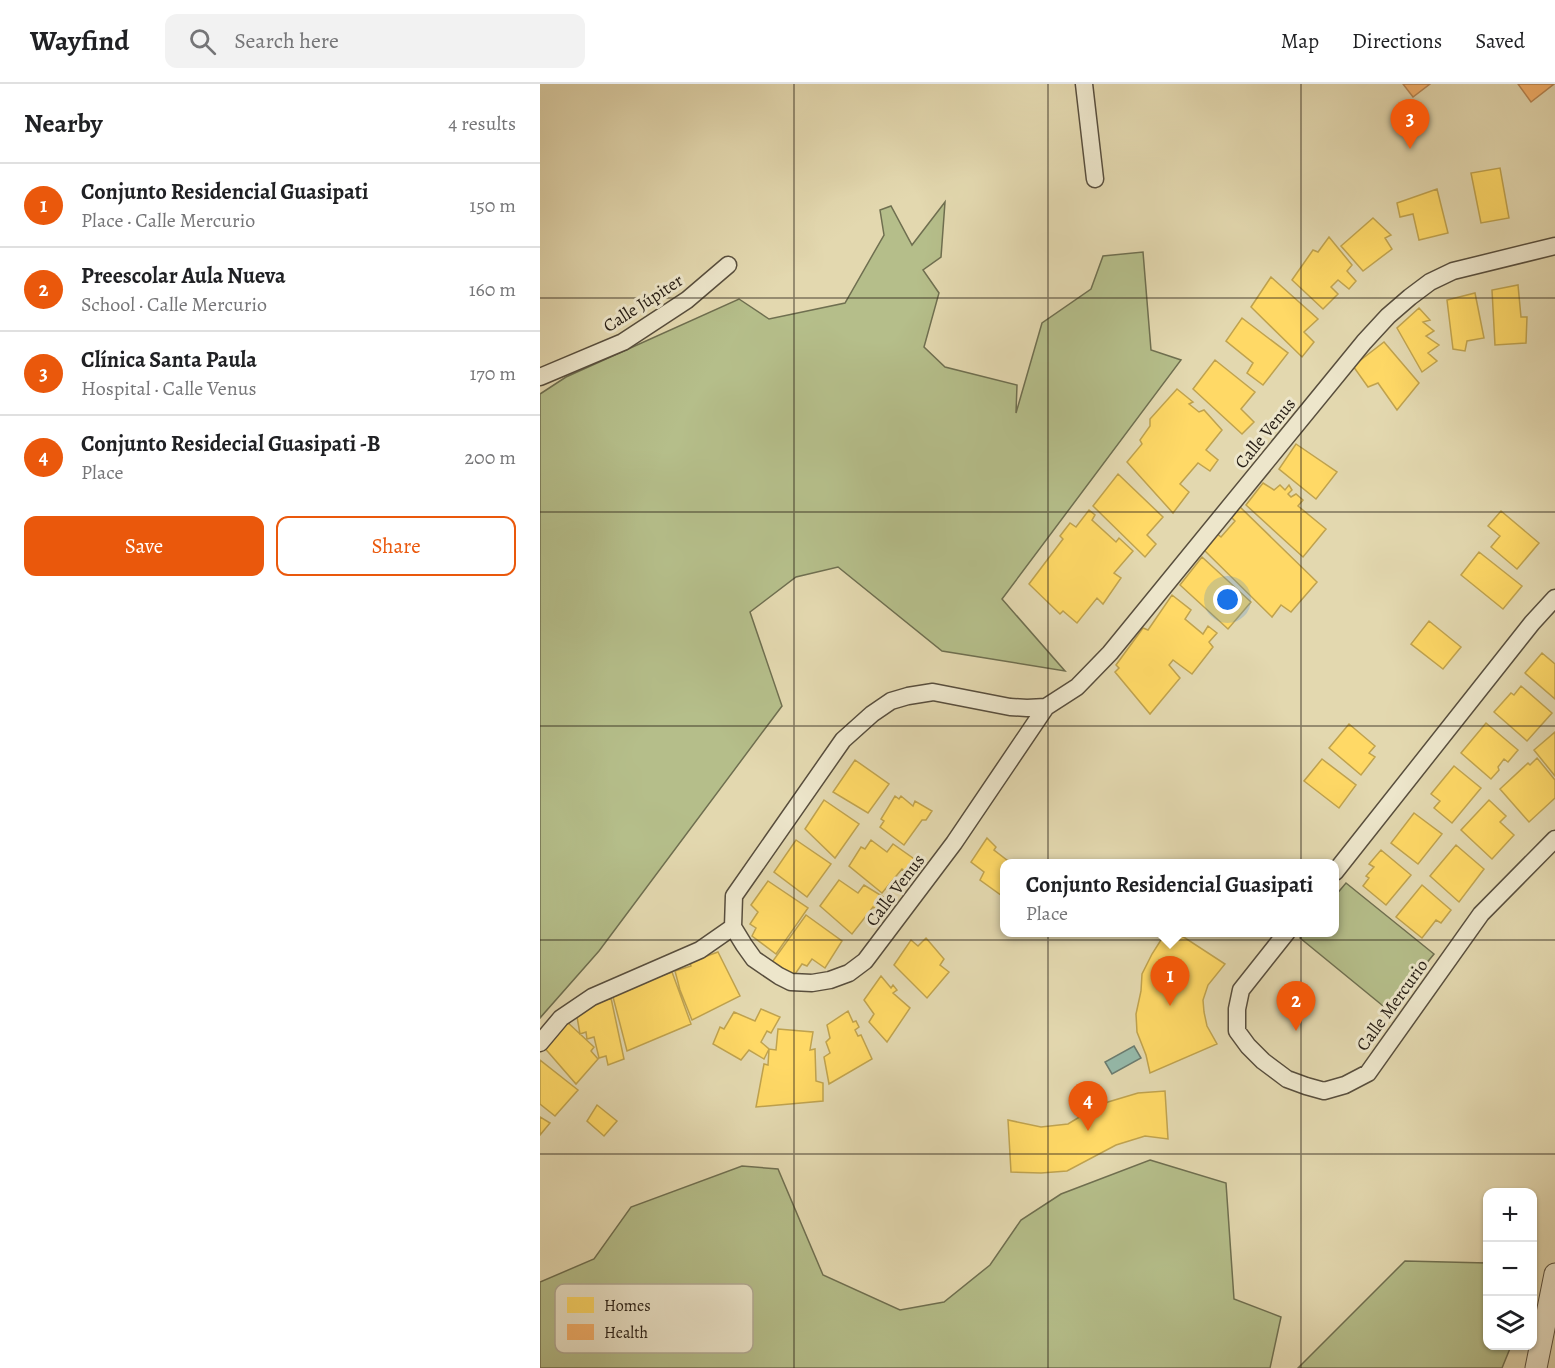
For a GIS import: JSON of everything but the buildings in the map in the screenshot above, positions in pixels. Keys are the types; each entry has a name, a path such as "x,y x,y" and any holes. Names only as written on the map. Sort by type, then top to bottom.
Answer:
{"street":[{"path":"1084,84 1095,179"},
{"name":"Calle Venus","path":"733,927 754,959 791,982 812,983 830,980 849,973 865,962 954,843 1046,707 1077,687 1110,653 1364,342 1388,316 1430,282 1452,271 1555,246"},
{"name":"Calle Júpiter","path":"540,377 623,342 687,300 728,265"},
{"path":"1339,867 1555,598"},
{"path":"540,1043 561,1018 592,997 700,950 733,927 734,896 843,740 872,714 891,701 933,692 1010,707 1046,707"},
{"name":"Calle Mercurio","path":"1284,937 1241,990 1237,1009 1237,1031 1263,1061 1287,1078 1324,1091 1345,1085 1368,1073 1481,914 1555,839"},
{"path":"1536,1368 1555,1274"}],"green space":[{"path":"945,202 941,257 923,270 939,293 924,347 945,367 1017,385 1016,413 1042,323 1091,289 1103,256 1143,252 1151,350 1181,360 1002,599 1065,671 942,651 838,567 796,577 750,612 782,706 599,951 540,1018 540,394 566,377 739,299 769,319 845,303 884,235 880,210 891,206 912,245"},
{"path":"1346,883 1434,954 1388,1010 1300,938 1339,937 1339,891"},
{"path":"1150,1160 1226,1183 1234,1299 1281,1317 1270,1368 540,1368 540,1282 594,1259 631,1207 742,1166 778,1169 823,1275 900,1310 944,1302 990,1265 1021,1220 1061,1194"},
{"path":"1405,1261 1483,1263 1483,1350 1509,1350 1502,1368 1298,1368"}],"shaded area":[{"path":"1134,1046 1141,1058 1112,1074 1105,1062"}],"place":[{"name":"Clínica Santa Paula","path":"1410,149"},
{"name":"Conjunto Residencial Guasipati","path":"1170,1006"},
{"name":"Preescolar Aula Nueva","path":"1296,1031"},
{"name":"Conjunto Residecial Guasipati -B","path":"1088,1131"}]}
